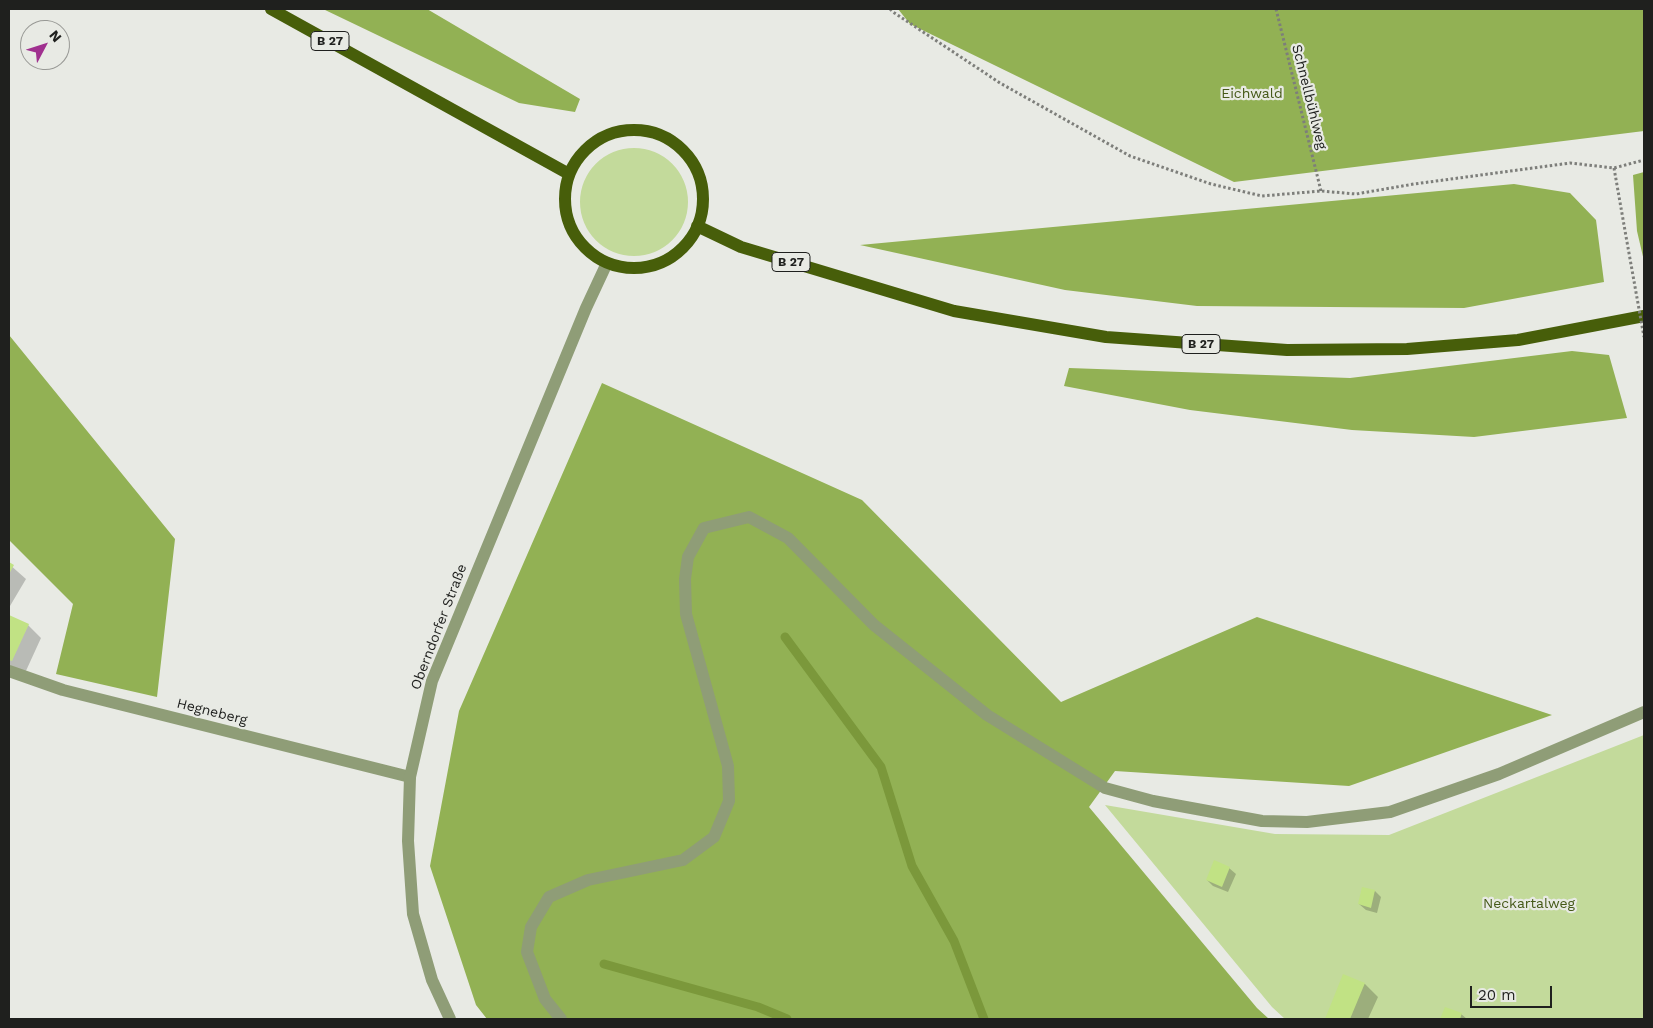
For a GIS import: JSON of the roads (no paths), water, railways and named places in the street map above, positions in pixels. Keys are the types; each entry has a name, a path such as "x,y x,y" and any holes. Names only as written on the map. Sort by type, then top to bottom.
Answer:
{"main road":[{"name":"B 27","path":"272,9 569,174"},
{"path":"638,130 660,135 678,146 692,163 701,183 703,205 697,226 688,242 676,254 660,263 643,268 625,268 608,263 592,254 579,241 570,226 565,209 565,191 569,174 580,155 596,140 610,134 638,130"},
{"name":"B 27","path":"697,226 741,248 954,311 1106,338 1287,350 1407,349 1518,340 1644,316"}],"street":[{"name":"Oberndorfer Straße","path":"450,1019 432,980 414,914 408,842 410,777 432,680 586,308 608,263"},
{"path":"561,1019 545,1000 527,952 531,927 549,897 588,880 683,860 714,837 729,801 728,766 686,614 685,578 688,557 704,528 749,517 788,538 874,624 986,715 1105,788 1153,801 1262,821 1307,822 1390,812 1499,774 1644,712"},
{"name":"Hegneberg","path":"9,671 63,690 410,777"}],"waterway":[{"path":"785,637 881,767 912,866 954,941 984,1019"},
{"path":"604,964 758,1007 787,1019"}],"park label":[{"name":"Eichwald","path":"1252,94"},
{"name":"Neckartalweg","path":"1529,904"}]}
